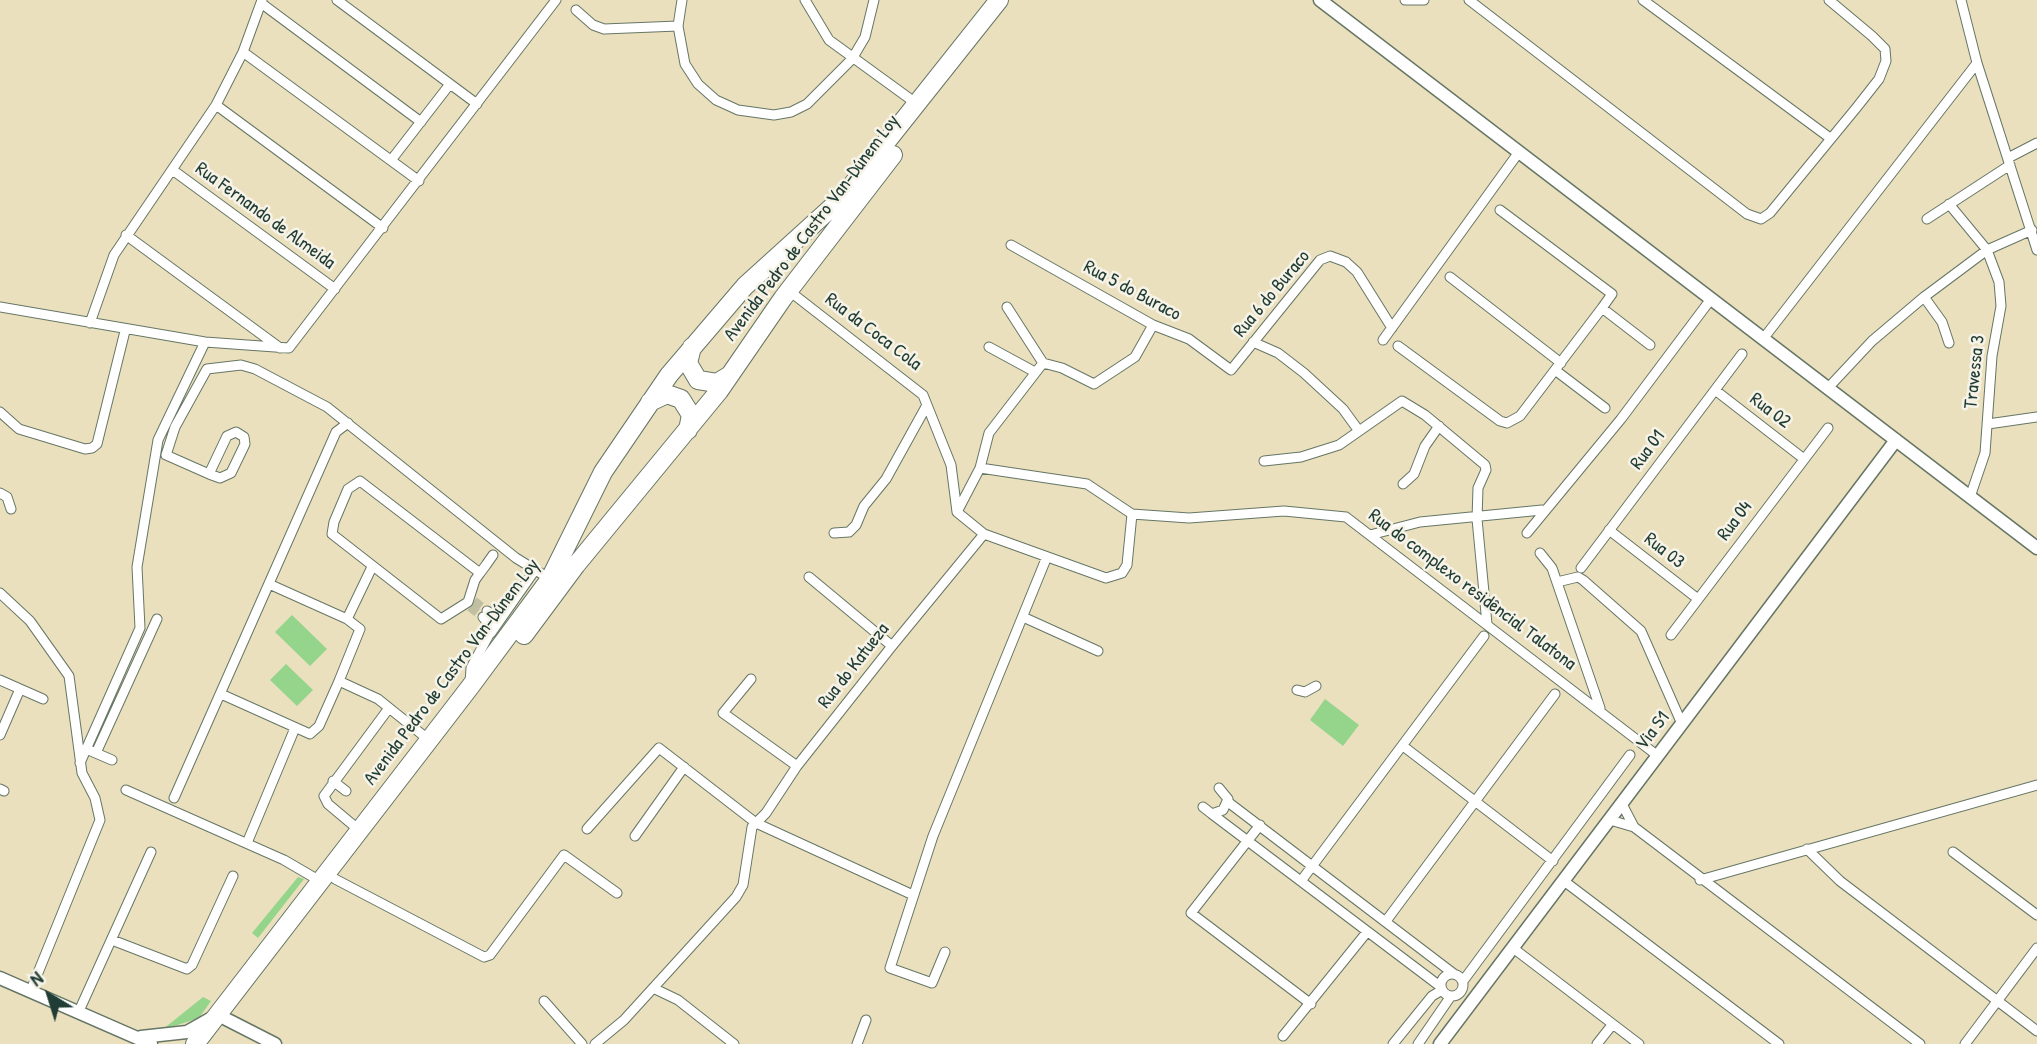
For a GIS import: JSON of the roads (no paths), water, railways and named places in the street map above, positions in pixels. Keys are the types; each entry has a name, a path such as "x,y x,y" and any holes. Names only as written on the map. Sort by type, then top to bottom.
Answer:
{"highway":[{"name":"Avenida Pedro de Castro Van-Dúnem Loy","path":"328,880 359,830 470,687 542,579 603,472 647,405 692,347 764,267 841,199 919,105 999,0"},
{"name":"Avenida Pedro de Castro Van-Dúnem Loy","path":"195,1044 223,1015 576,565 686,433 730,375 788,290 1013,0"},
{"path":"692,347 688,366 698,380 713,384 730,375"},
{"path":"647,405 663,395 681,399 691,415 686,433"},
{"name":"Avenida Pedro de Castro Van-Dúnem Loy","path":"207,1044 223,1015"}],"street":[{"path":"337,0 477,104"},
{"path":"0,307 124,331 205,342 282,349 295,343 556,0"},
{"path":"682,0 678,26 685,64 698,84 716,100 738,110 774,115 790,112 807,104 852,59 865,37 874,0"},
{"path":"805,0 829,40 919,105"},
{"path":"1320,0 2037,548"},
{"path":"1405,0 1424,0"},
{"path":"1469,0 1755,218 1770,214 1879,79 1886,61 1885,49 1829,0"},
{"path":"1643,0 1830,138"},
{"path":"1961,0 1977,63 2037,250"},
{"path":"89,323 104,277 126,235 174,171 216,105 243,52 261,1 421,122"},
{"path":"576,10 593,25 604,29 678,26"},
{"path":"243,52 393,159 419,181"},
{"path":"1763,339 1977,63"},
{"path":"393,159 450,84"},
{"path":"216,105 383,228"},
{"path":"1927,219 2037,143"},
{"path":"1383,340 1519,152"},
{"name":"Rua Fernando de Almeida","path":"174,171 335,289"},
{"name":"Travessa 3","path":"1949,204 1987,250 1999,282 2001,306 1992,356 1988,425 1980,474 1970,497"},
{"path":"1398,346 1500,421 1507,423 1520,416 1612,295 1500,210"},
{"path":"1828,388 1872,341 1924,297 1987,250 2032,230"},
{"path":"126,235 282,349"},
{"name":"Rua 5 do Buraco","path":"1012,245 1153,325 1189,340 1234,369"},
{"name":"Rua 6 do Buraco","path":"1234,369 1320,260 1329,256 1346,262 1357,272 1391,328"},
{"path":"1450,277 1605,408"},
{"name":"Rua da Coca Cola","path":"788,290 918,388 951,465 957,512"},
{"path":"1924,297 1942,322 1949,343"},
{"path":"1527,533 1542,510 1621,419 1711,299"},
{"path":"1007,307 1043,363 1062,368 1094,384 1135,357 1153,325"},
{"path":"1602,308 1650,345"},
{"path":"0,412 19,429 85,449 92,448 97,444 124,331"},
{"path":"247,346 256,331"},
{"path":"80,763 140,628 137,567 158,440 205,342"},
{"path":"1253,342 1278,353 1304,373 1343,409 1359,431"},
{"path":"989,347 1035,372"},
{"name":"Rua 01","path":"1581,568 1742,354"},
{"path":"980,468 1087,484 1132,514 1127,565 1115,577 1107,578 1046,559 984,534 957,512 980,468 989,433 1043,363"},
{"path":"209,474 227,436 232,432 242,434 245,443 231,473 223,478 209,474 166,455 182,411 207,369 241,365 255,369 327,407 542,579"},
{"name":"Rua 02","path":"1715,390 1804,458"},
{"path":"1264,461 1319,453 1339,446 1398,403 1406,402 1439,426 1485,465 1486,470 1478,488 1477,519 1487,624"},
{"path":"834,533 849,532 856,526 864,506 886,479 927,405"},
{"path":"1988,425 2037,418"},
{"path":"174,798 336,432 348,423"},
{"path":"1404,484 1414,474 1426,446 1439,426"},
{"name":"Rua 04","path":"1671,635 1828,428"},
{"name":"Via S1","path":"1440,1044 1896,440"},
{"path":"480,573 360,481 348,489 334,522 332,534 442,619 470,602 472,585 493,555"},
{"path":"0,493 9,500 11,509"},
{"path":"1370,535 1420,522 1477,519 1542,510"},
{"name":"Rua do complexo residêncial Talatona","path":"1132,514 1189,518 1284,511 1346,517 1658,756"},
{"name":"Rua 03","path":"1609,530 1698,599"},
{"name":"Rua do Katueza","path":"594,1044 624,1020 736,897 743,885 752,827 766,813 797,766 892,646 984,534"},
{"path":"1540,553 1557,582 1601,710"},
{"path":"945,952 932,983 890,968 933,836 1046,559"},
{"path":"347,619 372,567"},
{"path":"809,577 892,646"},
{"path":"1557,582 1578,577 1641,631 1682,724"},
{"path":"491,634 491,624 485,614 498,617 507,612 542,579"},
{"path":"470,687 471,668 491,634 507,612 542,579"},
{"path":"221,694 310,734 315,731 340,681 360,629 347,619 269,584"},
{"path":"0,593 30,621 65,667 73,689 80,763 100,820 31,990"},
{"path":"1023,617 1098,651"},
{"path":"96,753 157,619"},
{"path":"1300,881 1484,636"},
{"path":"0,680 43,699"},
{"path":"751,680 723,713 797,766"},
{"path":"340,681 378,699 429,740"},
{"path":"1297,690 1305,692 1315,686"},
{"path":"0,735 20,689"},
{"path":"1386,921 1555,694"},
{"path":"359,830 326,802 325,791 389,708"},
{"path":"247,843 295,728"},
{"path":"1403,746 1553,861"},
{"path":"587,829 655,749 659,748 756,823 913,895"},
{"path":"87,749 112,760"},
{"path":"1418,1044 1451,996 1461,993 1462,981 1630,755"},
{"path":"635,836 684,767"},
{"path":"333,781 346,791"},
{"path":"1700,880 2037,785"},
{"path":"1219,788 1228,802 1462,981"},
{"path":"126,790 328,880 484,957 490,955 564,855 617,892"},
{"path":"1212,814 1220,813 1228,802"},
{"path":"1622,804 1634,827"},
{"path":"1203,807 1451,996"},
{"path":"1610,820 1634,827 1700,880 1920,1044"},
{"path":"1260,825 1192,914 1311,1004"},
{"path":"1807,849 1840,881 2037,1031"},
{"path":"79,1011 151,852"},
{"path":"1954,852 2037,915"},
{"path":"112,940 187,969 192,965 233,876"},
{"path":"1564,881 1779,1044"},
{"path":"1283,1036 1367,932"},
{"path":"1513,948 1639,1044"},
{"path":"1965,1044 2037,948"},
{"path":"1393,1044 1441,988 1443,979 1454,974"},
{"path":"0,978 141,1038 187,1032 223,1015 275,1044"},
{"path":"653,988 678,1000 734,1044"},
{"path":"544,1001 582,1044"},
{"path":"857,1044 866,1020"},
{"path":"1597,1044 1612,1025"}],"tunnel":[{"path":"474,601 487,611"},
{"path":"470,607 483,617"}]}
